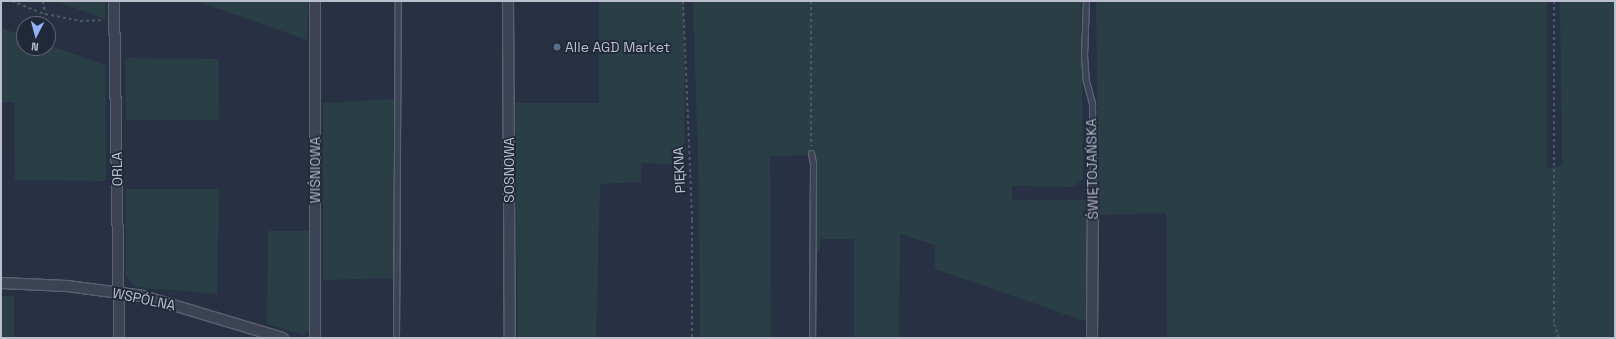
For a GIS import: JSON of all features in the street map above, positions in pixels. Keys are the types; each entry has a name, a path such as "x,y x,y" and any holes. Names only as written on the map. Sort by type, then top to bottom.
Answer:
{"street":[{"name":"ORLA","path":"114,1 119,338"},
{"name":"WIŚNIOWA","path":"315,1 315,338"},
{"name":"SOSNOWA","path":"508,1 510,338"},
{"name":"ŚWIĘTOJAŃSKA","path":"1092,338 1093,196"},
{"name":"WSPÓLNA","path":"1,283 67,286 143,296 283,338"}],"lane":[{"path":"396,338 398,1"},
{"name":"ŚWIĘTOJAŃSKA","path":"1086,1 1084,55 1086,81 1092,104 1093,196"},
{"path":"811,153 813,163 812,338"}],"path":[{"path":"12,1 45,14 80,21 114,19"},
{"path":"43,1 45,14"},
{"name":"PIĘKNA","path":"683,1 692,220 692,338"},
{"path":"811,1 811,153"},
{"path":"1554,1 1554,324 1559,338"},
{"path":"1615,1 1615,156"},
{"path":"1615,301 1615,311"}],"green space":[{"path":"56,1 105,2 105,19"},
{"path":"197,1 308,1 307,40"},
{"path":"599,1 684,1 685,165 641,163 641,182 600,184 596,338 518,338 515,103 599,103"},
{"path":"693,1 1081,1 1083,178 1074,187 1012,186 1012,200 1089,200 1088,322 935,269 935,245 900,234 899,338 854,338 854,239 820,239 820,249 816,256 815,155 770,156 771,338 700,338 699,191"},
{"path":"1096,1 1547,1 1547,168 1562,166 1560,1 1615,1 1615,338 1167,338 1166,213 1099,215"},
{"path":"1,28 16,33 16,56 56,56 56,48 105,65 106,181 15,180 14,102 1,102"},
{"path":"126,58 218,59 219,120 126,120"},
{"path":"394,99 393,278 323,280 323,103"},
{"path":"126,189 219,189 217,294 136,287 126,276"},
{"path":"268,231 310,231 310,329 304,335 267,324"},
{"path":"1,296 14,296 14,338 1,338"}],"place":[{"name":"Alle AGD Market","path":"557,47"}]}
